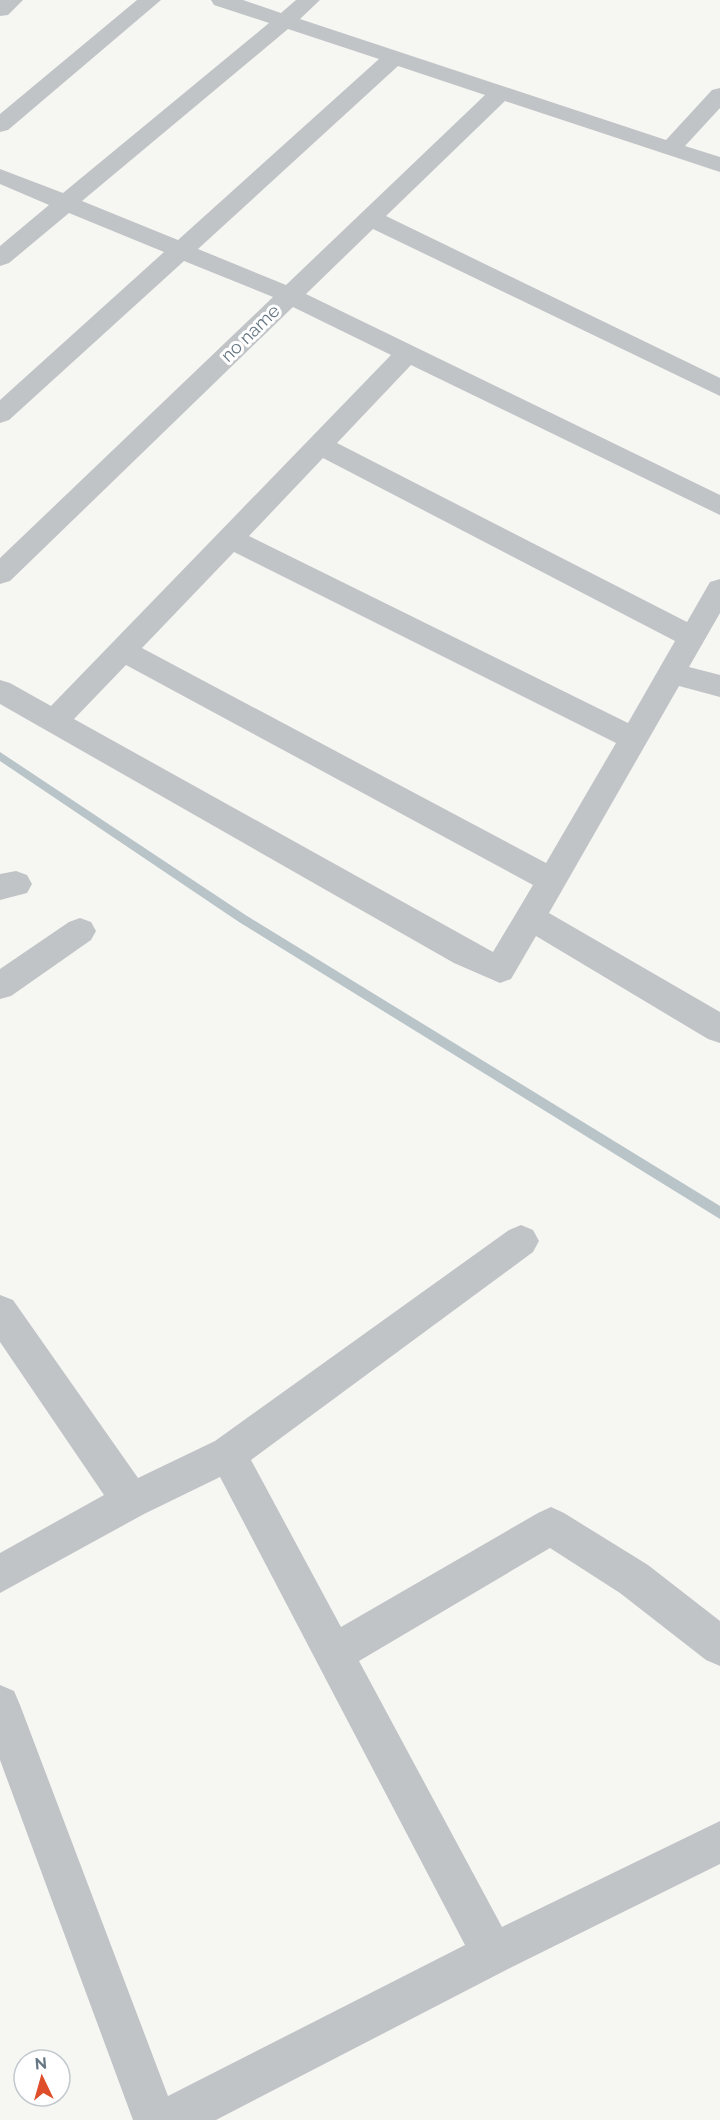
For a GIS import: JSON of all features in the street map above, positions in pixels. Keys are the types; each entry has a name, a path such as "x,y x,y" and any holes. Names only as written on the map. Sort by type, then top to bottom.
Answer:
{"street":[{"path":"0,10 12,0"},
{"path":"0,125 150,0"},
{"path":"222,0 720,165"},
{"path":"0,258 309,0"},
{"path":"0,414 394,57"},
{"name":"no name","path":"0,574 501,92"},
{"path":"671,148 720,95"},
{"path":"0,176 289,296 720,506"},
{"path":"370,218 720,388"},
{"path":"54,722 408,353"},
{"path":"320,445 691,638"},
{"path":"230,538 633,739"},
{"path":"0,692 465,954 500,970 720,589"},
{"path":"123,650 551,880"},
{"path":"671,673 720,686"},
{"path":"530,917 720,1029"},
{"path":"0,986 80,931"},
{"path":"0,1574 131,1501 228,1454 520,1241"},
{"path":"0,1312 131,1501"},
{"path":"228,1454 493,1954"},
{"path":"333,1654 551,1526 634,1578 720,1646"},
{"path":"0,1705 155,2120"},
{"path":"169,2120 493,1954 720,1842"}],"waterway":[{"path":"0,756 243,919 720,1213"}]}
